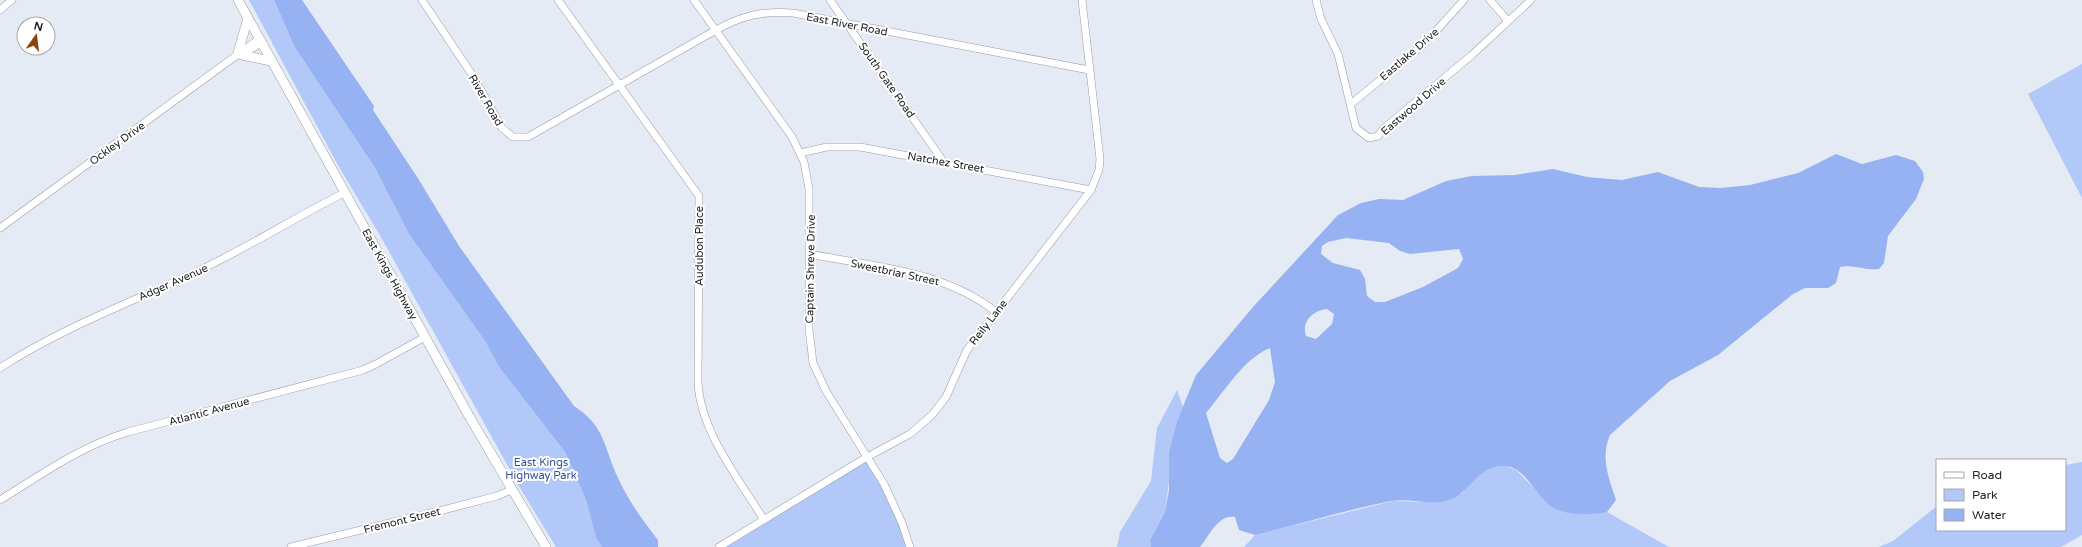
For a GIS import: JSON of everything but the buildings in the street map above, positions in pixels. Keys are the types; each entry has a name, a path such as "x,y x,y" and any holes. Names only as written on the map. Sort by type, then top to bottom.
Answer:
{"main road":[{"name":"East Kings Highway","path":"238,0 344,193 511,490 546,547"},
{"path":"248,18 238,55 271,60"}],"street":[{"path":"0,10 12,0"},
{"name":"River Road","path":"422,0 473,76 502,128 513,137 528,137 619,85"},
{"name":"Audubon Place","path":"558,0 699,196 698,382 701,407 706,423 717,443 764,520"},
{"name":"Captain Shreve Drive","path":"694,0 792,137 800,153 809,189 809,330 813,363 826,391 892,500 910,547"},
{"name":"South Gate Road","path":"830,0 943,161"},
{"name":"Reily Lane","path":"719,547 867,457 910,434 932,415 946,397 967,350 1091,190 1099,170 1100,159 1082,0"},
{"name":"Eastwood Drive","path":"1316,0 1322,19 1338,54 1356,128 1366,137 1376,138 1383,129 1473,54 1531,0"},
{"name":"Eastlake Drive","path":"1351,104 1425,43 1464,0"},
{"path":"1490,0 1508,21"},
{"name":"East River Road","path":"619,85 740,18 775,12 793,13 848,25 1089,70"},
{"name":"Ockley Drive","path":"0,228 238,55 260,41"},
{"name":"Natchez Street","path":"800,153 827,146 846,146 943,161 1091,190"},
{"name":"Adger Avenue","path":"0,368 27,351 68,330 222,260 344,193"},
{"name":"Sweetbriar Street","path":"810,254 939,280 976,296 996,312"},
{"name":"Atlantic Avenue","path":"0,500 77,453 101,441 128,432 363,370 425,337"},
{"name":"Fremont Street","path":"291,547 447,509 497,496 511,490"}],"green space":[{"name":"East Kings Highway Park","path":"249,0 274,0 294,46 375,168 409,234 485,341 499,367 565,452 586,500 596,538 602,547 556,547 520,488 382,239 339,167"},
{"path":"2082,64 2082,198 2028,94"},
{"path":"1177,390 1183,407 1177,421 1165,512 1150,540 1151,547 1117,547 1120,532 1151,481 1157,428"},
{"path":"867,457 902,523 909,547 719,547"},
{"path":"2082,462 2082,535 2061,547 1879,547 1893,541 1936,507 1936,531 2066,531 2066,465"},
{"path":"1492,466 1506,466 1516,470 1554,508 1607,512 1669,547 1244,547 1255,535 1393,501 1425,502 1462,493 1474,479"}],"water":[{"path":"274,0 302,0 374,106 373,110 419,180 459,246 574,406 592,422 598,430 626,494 658,540 658,547 602,547 596,538 586,500 565,452 499,367 485,341 409,234 375,168 294,46"},
{"path":"1836,154 1862,164 1896,155 1915,161 1923,172 1924,179 1916,199 1888,236 1884,263 1879,269 1850,266 1840,267 1836,283 1828,288 1805,288 1793,294 1718,355 1670,381 1610,435 1607,443 1606,460 1608,476 1616,500 1607,512 1594,514 1573,514 1560,511 1548,503 1519,471 1512,467 1504,466 1486,470 1461,493 1446,501 1391,501 1255,535 1239,530 1235,517 1229,517 1219,522 1215,526 1200,547 1151,547 1150,540 1165,512 1169,490 1169,453 1177,421 1196,375 1253,307 1338,215 1361,203 1379,199 1403,200 1446,181 1472,176 1515,175 1553,169 1587,177 1622,180 1658,172 1699,187 1721,188 1750,185 1798,173","holes":["1346,238 1389,243 1400,251 1410,254 1459,249 1463,259 1458,268 1423,287 1385,302 1375,302 1367,296 1365,279 1360,270 1333,263 1321,254 1322,246 1328,242","1327,309 1334,314 1332,324 1316,339 1306,336 1305,326 1309,318 1313,314","1270,348 1275,382 1269,400 1233,459 1227,463 1220,458 1206,413 1235,376 1260,353"]}]}
